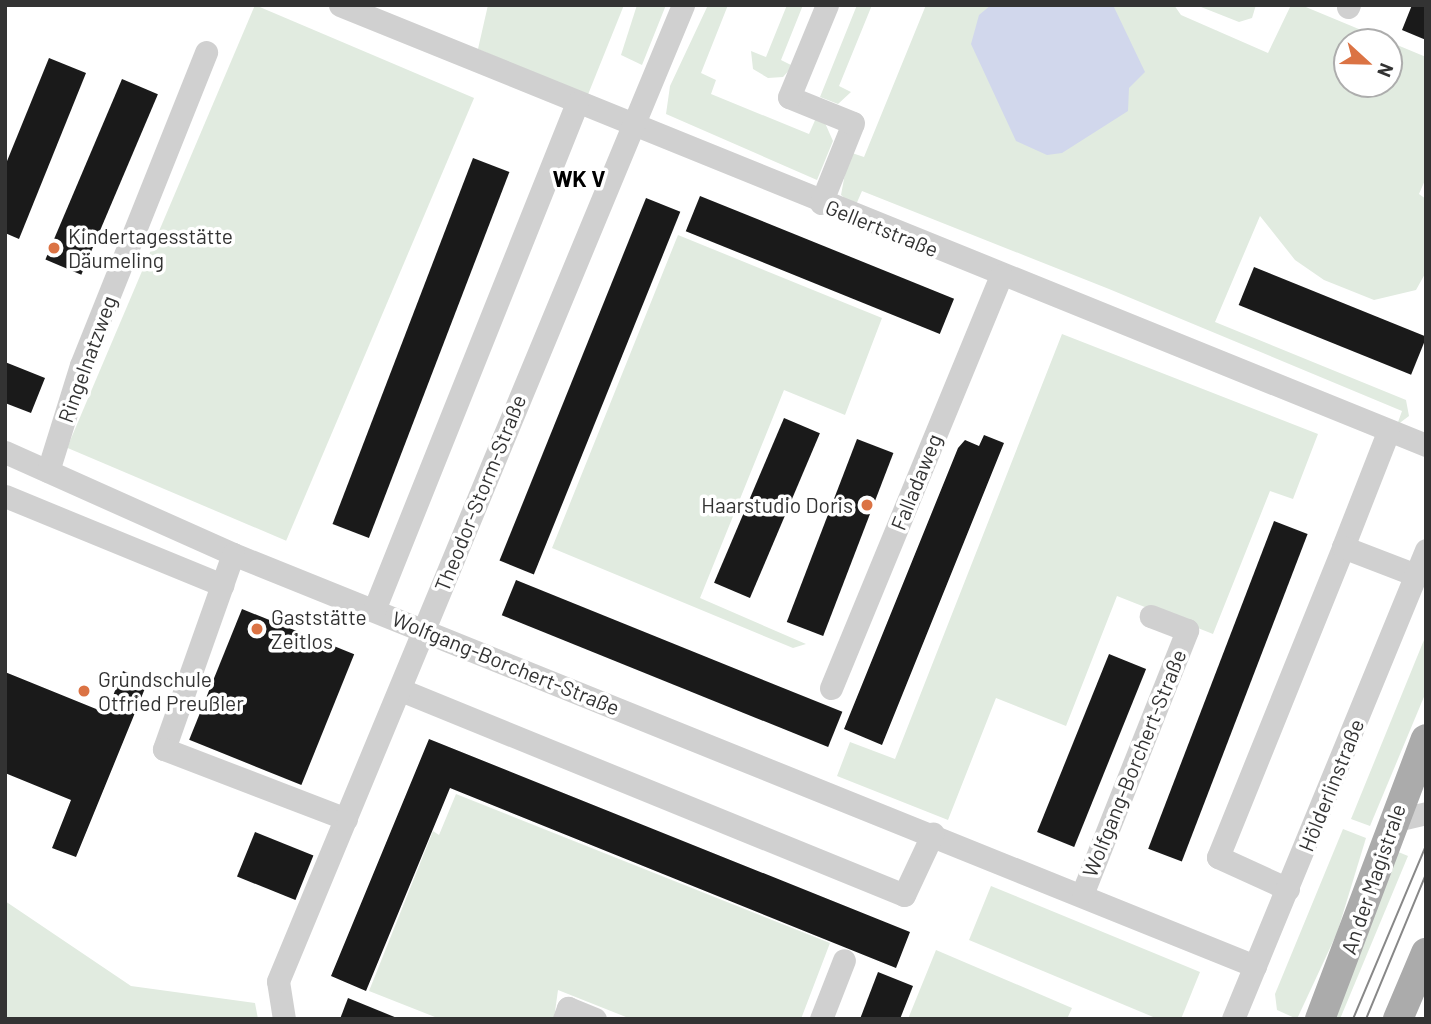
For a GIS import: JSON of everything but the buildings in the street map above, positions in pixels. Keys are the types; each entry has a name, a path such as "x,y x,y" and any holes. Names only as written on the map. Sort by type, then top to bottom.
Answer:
{"main road":[{"name":"An der Magistrale","path":"1321,1019 1392,821 1426,739"},
{"path":"1398,1019 1426,953"}],"street":[{"name":"Gellertstraße","path":"340,5 821,203 1388,432 1426,444"},
{"name":"Theodor-Storm-Straße","path":"284,1019 278,981 401,690 629,124 683,5"},
{"path":"821,203 853,124 789,97 827,5"},
{"name":"Ringelnatzweg","path":"48,471 81,365 206,52"},
{"path":"374,610 577,103"},
{"name":"Falladaweg","path":"831,688 1002,276"},
{"path":"1288,889 1218,857 1388,432"},
{"name":"Wolfgang-Borchert-Straße","path":"5,452 233,554 1083,892 1255,966"},
{"path":"5,496 222,585"},
{"path":"1343,547 1416,575"},
{"name":"Hölderlinstraße","path":"1233,1019 1426,550"},
{"path":"233,554 164,749 346,819"},
{"name":"Wolfgang-Borchert-Straße","path":"1083,892 1187,630 1151,616"},
{"path":"401,690 904,895 933,833"},
{"path":"1392,821 1426,813"},
{"path":"821,1019 844,960"},
{"path":"564,1019 568,1008 595,1019"}],"shaded area":[{"path":"255,5 474,98 286,541 67,448"},
{"path":"488,5 624,5 587,97 478,49"},
{"path":"637,5 666,5 642,65 621,55"},
{"path":"708,5 728,5 701,73 716,80 711,94 809,134 816,118 825,123 833,141 817,180 666,114 670,86"},
{"path":"787,5 803,5 781,60 793,66 783,77 768,78 753,69 751,51 766,57"},
{"path":"857,5 872,5 839,86 851,92 838,104 820,97"},
{"path":"926,5 1174,5 1181,15 1268,53 1291,5 1301,5 1356,28 1333,28 1333,98 1403,98 1403,47 1426,57 1426,178 1419,194 1426,199 1426,272 1416,290 1374,300 1324,280 1295,260 1260,216 1215,322 1406,400 1409,416 1397,425 1402,411 1109,289 862,191 855,207 841,195 849,152 864,157"},
{"path":"1196,5 1256,5 1252,18 1239,22"},
{"path":"678,235 882,318 845,415 784,390 700,598 806,644 793,648 552,548"},
{"path":"1062,334 1318,434 1293,499 1270,491 1213,634 1117,596 1066,726 996,698 948,820 837,776 850,742 895,759"},
{"path":"1426,635 1426,692 1370,826 1351,819"},
{"path":"456,794 830,943 801,1019 631,1019 558,990 554,1019 440,1019 369,991 433,831 439,835"},
{"path":"1343,829 1366,838 1337,933 1297,1019 1277,1010 1275,994"},
{"path":"1396,851 1408,856 1340,1019 1334,1019"},
{"path":"991,886 1200,972 1181,1019 1158,1019 969,940"},
{"path":"5,901 131,986 255,1003 258,1019 5,1019"},
{"path":"936,950 1072,1008 1067,1019 908,1019"}],"water":[{"path":"991,5 1113,5 1145,72 1129,88 1128,111 1062,153 1047,155 1016,141 971,44 979,15"}],"tram line":[{"path":"1353,1019 1426,845"},
{"path":"1366,1019 1426,874"}],"place":[{"name":"Kindertagesstätte Däumeling","path":"54,248"},
{"name":"Haarstudio Doris","path":"867,505"},
{"name":"Gaststätte Zeitlos","path":"257,629"},
{"name":"Grundschule Otfried Preußler","path":"84,691"}],"district":[{"name":"WK V","path":"579,178"}]}
